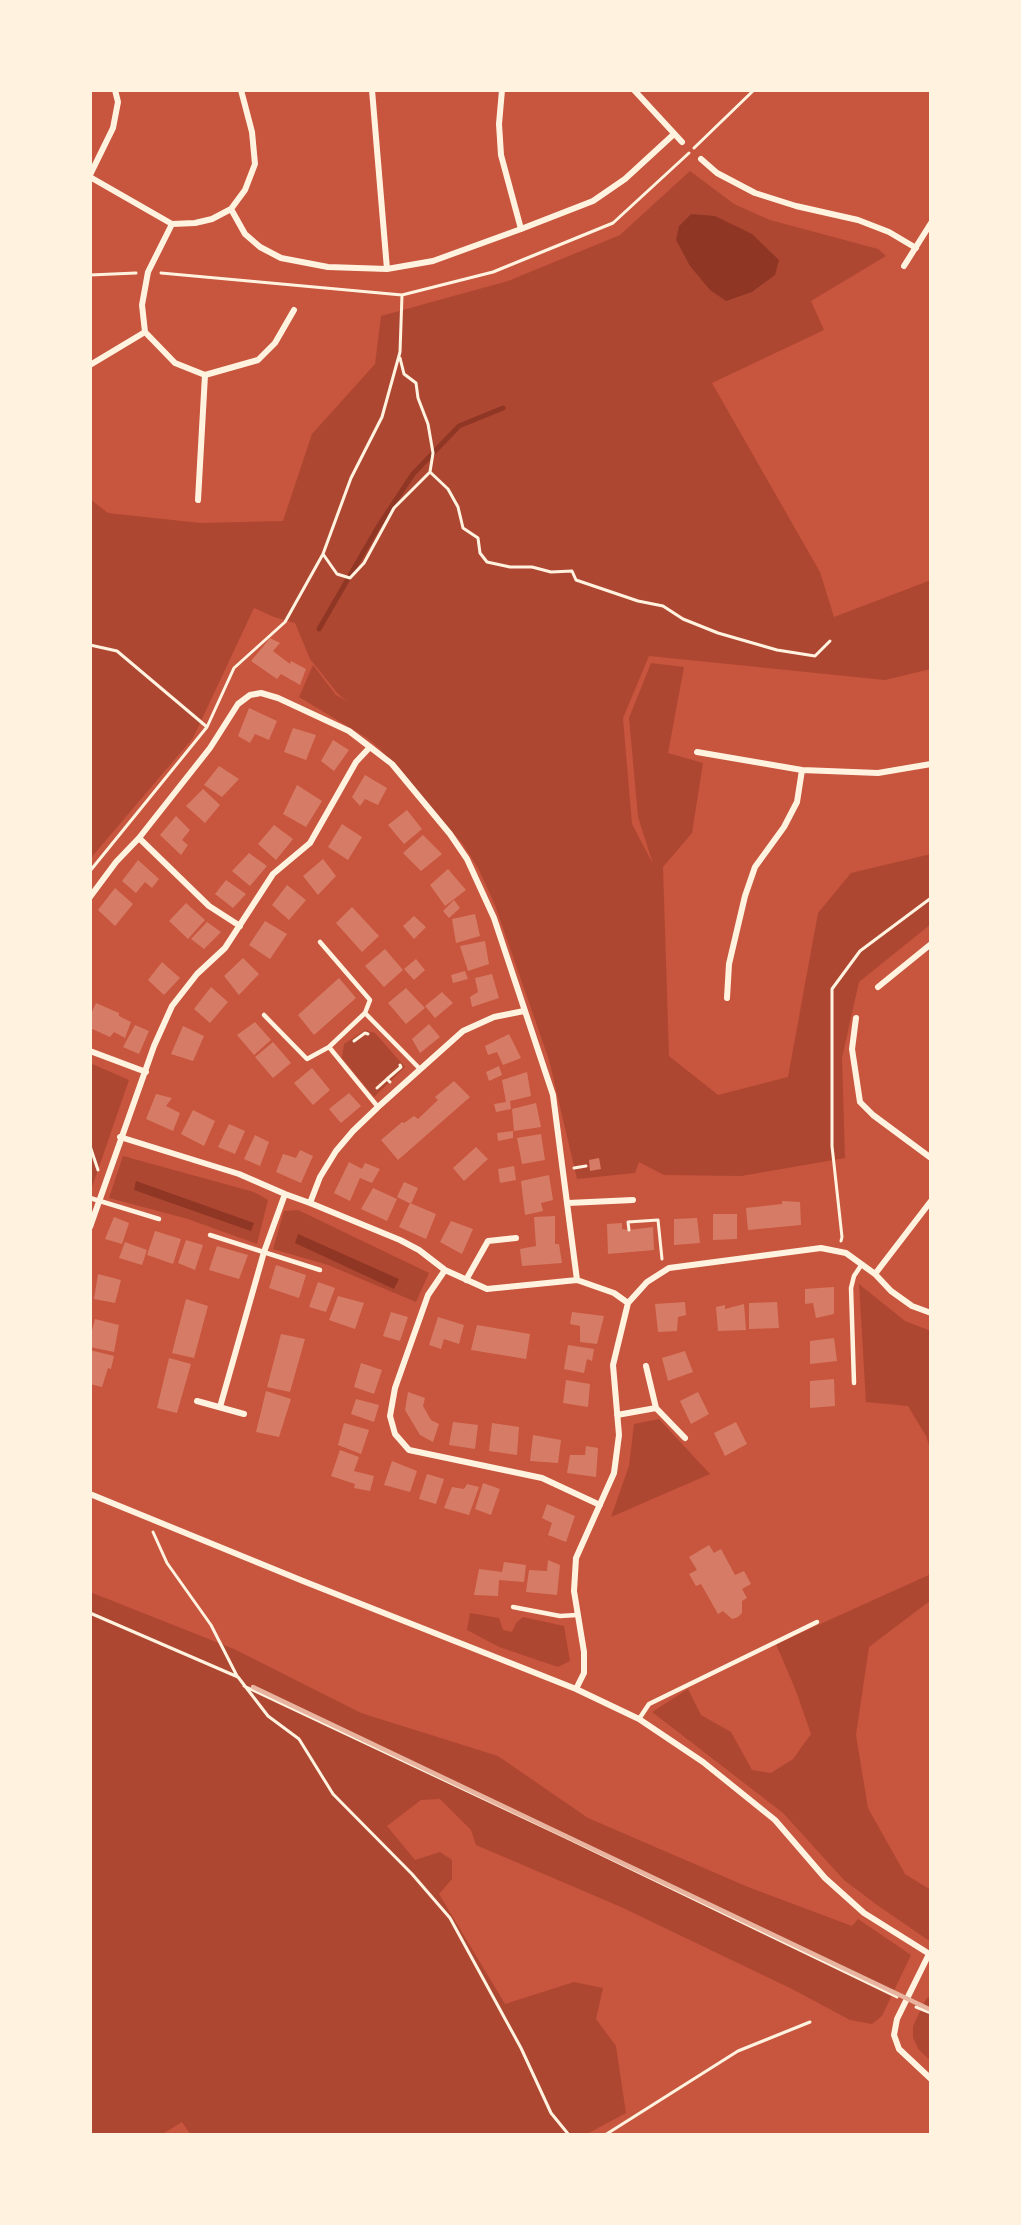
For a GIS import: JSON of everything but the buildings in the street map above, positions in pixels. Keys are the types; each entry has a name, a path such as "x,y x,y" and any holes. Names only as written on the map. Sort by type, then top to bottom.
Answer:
{"street":[{"path":"115,90 118,102 113,128 90,176 172,224 195,223 212,219 231,209 245,190 255,164 252,132 241,90"},
{"path":"372,90 387,269"},
{"path":"502,90 499,124 501,155 521,229"},
{"path":"636,90 682,142"},
{"path":"231,209 245,234 260,247 281,258 328,267 387,269 433,261 592,201 625,179 674,134"},
{"path":"701,159 717,173 755,193 796,206 858,220 889,232 916,248"},
{"path":"904,266 931,223"},
{"path":"172,224 148,272 142,305 145,332 175,363 205,375 258,360 275,343 294,310"},
{"path":"90,365 145,332"},
{"path":"198,500 205,375"},
{"path":"90,897 210,748 238,704 250,695 261,693 278,698 350,732 392,764 450,834 467,859 494,918 553,1095 577,1280"},
{"path":"90,1227 120,1137 172,1005 197,974 225,948 273,874 310,843 356,762 370,747"},
{"path":"697,752 802,770 878,773 931,764"},
{"path":"727,998 729,964 755,867 784,826 797,801 802,770"},
{"path":"139,838 209,906 240,926"},
{"path":"878,987 931,945"},
{"path":"310,1203 320,1178 336,1151 353,1131 420,1069 463,1031 494,1017 524,1011"},
{"path":"856,1018 852,1049 860,1102 873,1115 931,1158"},
{"path":"90,1051 146,1072"},
{"path":"120,1137 239,1174 400,1240 419,1250 445,1270 487,1289 577,1280 614,1293 628,1303"},
{"path":"220,1407 264,1252 285,1194"},
{"path":"568,1203 633,1200"},
{"path":"874,1274 931,1201"},
{"path":"466,1280 488,1241 516,1238"},
{"path":"576,1689 584,1672 584,1652 574,1591 576,1558 614,1473 618,1435 613,1365 628,1303 647,1282 669,1268 821,1248 846,1253 874,1274 891,1292 912,1306 931,1313"},
{"path":"445,1270 428,1295 395,1389 390,1416 394,1434 409,1450 542,1478 600,1505"},
{"path":"646,1366 656,1408 685,1438"},
{"path":"197,1401 244,1414"},
{"path":"617,1415 656,1408"},
{"path":"90,1494 576,1689 639,1719 703,1762 776,1820 825,1878 864,1913 930,1955 897,2019 894,2035 898,2049 931,2079"}],"lane":[{"path":"264,1015 307,1059 329,1047 364,1013 370,999 320,942"},
{"path":"364,1013 420,1069"},
{"path":"329,1047 378,1107"},
{"path":"90,1198 159,1219"},
{"path":"210,1235 320,1270"},
{"path":"854,1383 851,1288 854,1276 862,1264"},
{"path":"513,1607 560,1616 577,1615"},
{"path":"639,1719 649,1704 817,1622"}],"path":[{"path":"90,274 148,272 402,295 493,272 613,223 754,90"},
{"path":"90,872 207,727 234,668 285,622 323,554 351,478 382,417 399,355 402,295"},
{"path":"323,554 337,574 350,578 364,563 394,508 430,472 433,453 428,424 418,398 416,383 404,374 399,355"},
{"path":"430,472 448,489 458,507 463,528 478,538 480,553 487,562 510,567 532,567 551,572 572,571 576,580 663,606 683,619 718,633 777,650 815,656 830,641"},
{"path":"90,645 117,651 207,727"},
{"path":"346,1047 365,1033 374,1035"},
{"path":"373,1092 401,1067 394,1059"},
{"path":"387,1079 398,1089"},
{"path":"90,1146 99,1171 101,1164"},
{"path":"629,1230 628,1222 658,1220 662,1259"},
{"path":"146,1517 167,1563 211,1625 244,1686 268,1716 299,1739 333,1794 412,1874 450,1918 521,2048 551,2113 569,2135"},
{"path":"90,1613 238,1677"},
{"path":"244,1686 893,1995"},
{"path":"919,2008 931,2013"},
{"path":"604,2135 738,2051 810,2022"}],"shaded area":[{"path":"690,171 734,204 770,220 878,249 886,256 811,301 824,330 712,383 820,572 834,617 931,580 931,669 885,680 649,656 623,718 632,824 653,864 638,817 629,718 651,663 684,667 668,753 703,763 692,833 663,867 669,1056 718,1095 788,1077 818,913 851,873 931,854 931,924 859,982 842,1058 845,1158 741,1176 664,1175 639,1162 635,1173 577,1179 549,1060 495,905 478,868 462,843 380,749 367,738 299,697 313,665 336,695 347,701 338,694 310,659 295,623 254,608 193,738 90,859 90,499 108,513 200,523 283,521 312,434 375,364 381,316 508,281 620,235"},
{"path":"691,214 715,216 752,234 779,260 775,275 752,292 726,301 710,290 690,266 676,240 679,226"},
{"path":"365,1030 375,1033 405,1067 374,1097 342,1058 344,1044"},
{"path":"90,1063 129,1080 90,1193"},
{"path":"123,1156 254,1192 268,1200 257,1244 188,1219 109,1198"},
{"path":"136,1181 254,1223 251,1231 134,1190"},
{"path":"298,1210 429,1273 416,1302 328,1265 273,1249 284,1211"},
{"path":"298,1234 399,1279 394,1289 295,1243"},
{"path":"859,1284 905,1321 931,1331 931,1451 926,1436 908,1406 866,1402"},
{"path":"659,1419 710,1474 611,1517 629,1466 634,1424"},
{"path":"931,1574 931,1600 869,1647 856,1735 868,1808 905,1874 931,1890 931,1942 844,1880 783,1813 652,1712 688,1689 701,1715 731,1732 752,1770 771,1773 793,1759 811,1734 776,1644"},
{"path":"90,1592 234,1649 361,1713 498,1756 588,1818 748,1887 852,1926 858,1919 911,1955 882,2016 872,2024 850,2020 794,1990 621,1907 476,1845 471,1830 440,1799 421,1800 387,1826 415,1860 440,1852 452,1860 452,1879 439,1894 505,2004 574,1982 603,1988 596,2019 616,2046 626,2113 585,2135 191,2135 182,2122 161,2135 90,2135"},
{"path":"470,1613 499,1618 503,1630 512,1632 516,1623 523,1617 564,1626 570,1661 558,1667 499,1647 467,1630"},
{"path":"931,1995 931,2061 919,2050 913,2038 913,2026 926,1999"}],"waterway":[{"path":"319,629 378,527 413,474 459,426 503,408"}],"railway":[{"path":"253,1687 931,2010"}]}
